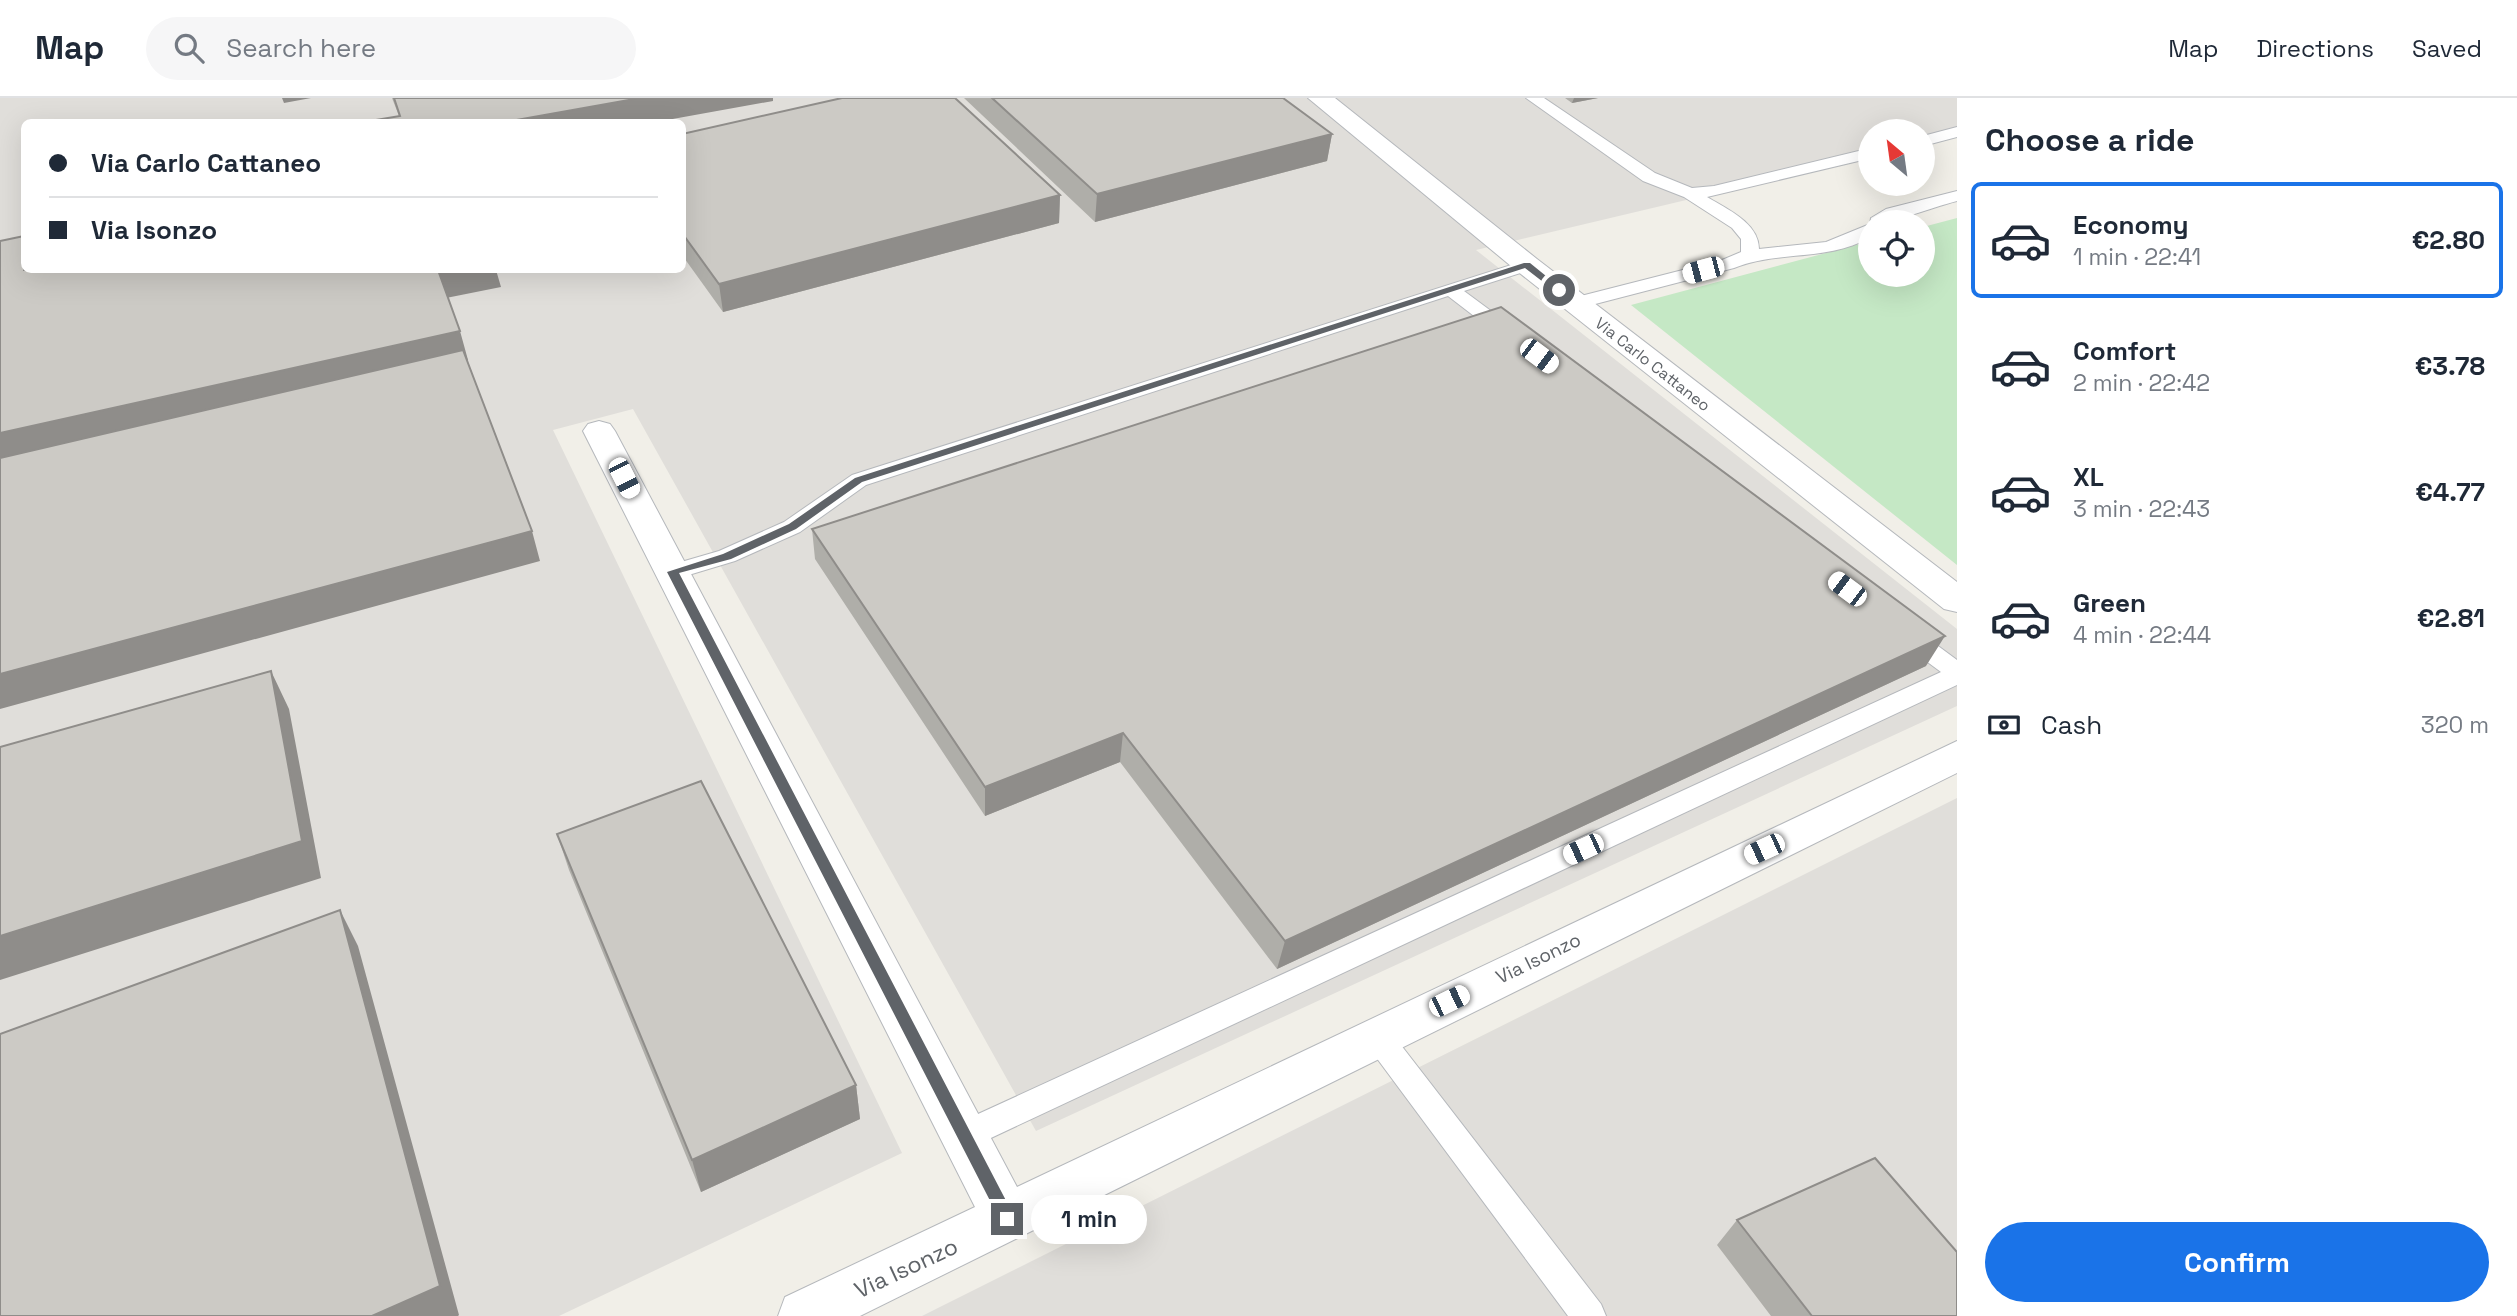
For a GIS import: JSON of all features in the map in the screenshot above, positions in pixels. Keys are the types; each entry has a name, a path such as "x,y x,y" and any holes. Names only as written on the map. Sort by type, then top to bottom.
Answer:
{"street":[{"name":"Via Carlo Cattaneo","path":"1320,98 1527,265 1957,600"},
{"path":"599,431 1007,1219"},
{"name":"Via Isonzo","path":"804,1316 1957,756"}],"lane":[{"path":"1534,98 1650,177 1690,193 1745,232 1752,247 1750,255"},
{"path":"1936,138 1957,132"},
{"path":"1690,193 1714,191 1858,156"},
{"path":"1903,210 1957,196"},
{"path":"1576,303 1728,264 1750,255 1806,251 1858,236"},
{"path":"673,572 727,556 792,527 859,480 1527,265"},
{"path":"1451,290 1528,348"},
{"path":"965,1135 1957,674 1891,622"},
{"path":"1377,1036 1589,1316"}],"shaded area":[{"path":"0,98 1957,98 1957,136 1936,141 1936,119 1858,119 1858,159 1476,250 1957,629 1957,706 1036,1131 633,409 553,430 902,1153 559,1316 0,1316"},
{"path":"1957,798 1957,1316 922,1316"}],"green space":[{"path":"1957,218 1957,565 1631,305 1858,244 1858,287 1935,287 1935,224"}],"building":[{"path":"394,98 640,98 522,119 382,119 400,116"},
{"path":"842,98 955,98 1060,195 719,284 686,239 686,133"},
{"path":"992,98 1283,98 1332,134 1097,194"},
{"path":"21,237 21,273 439,273 460,331 0,433 0,241"},
{"path":"1501,307 1945,636 1285,941 1123,733 985,787 812,529"},
{"path":"463,350 532,531 0,674 0,458"},
{"path":"271,671 302,841 0,936 0,747"},
{"path":"701,781 856,1085 692,1160 557,834"},
{"path":"340,910 440,1286 372,1316 0,1316 0,1034"},
{"path":"1875,1158 1957,1252 1957,1316 1812,1316 1737,1220"}],"route":[{"path":"1007,1219 673,572 727,556 792,527 859,480 1527,265 1559,290"}]}
